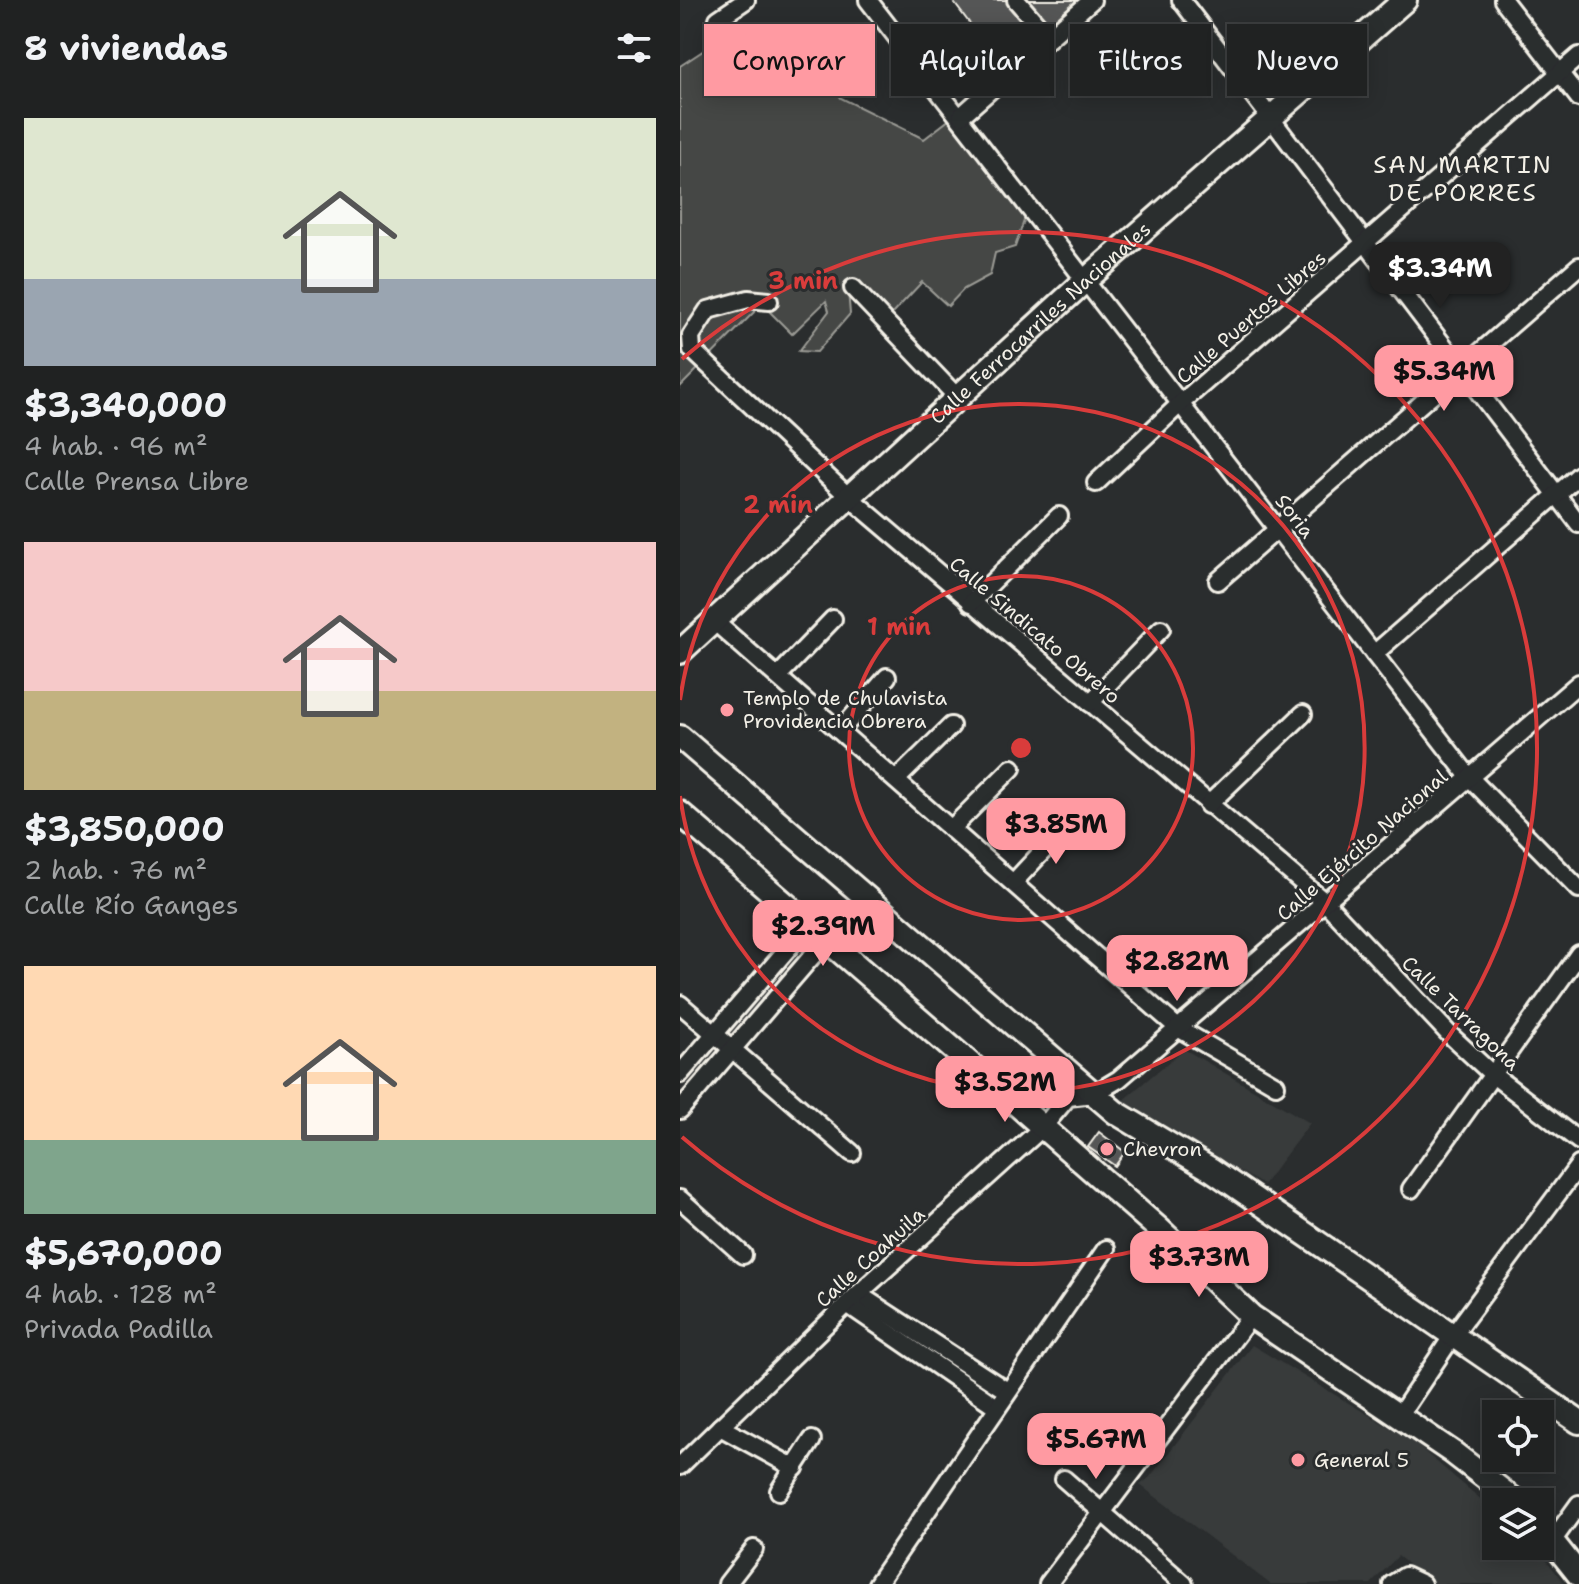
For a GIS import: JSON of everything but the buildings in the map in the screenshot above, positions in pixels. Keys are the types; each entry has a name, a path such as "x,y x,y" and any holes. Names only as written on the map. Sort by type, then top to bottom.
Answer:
{"main road":[{"name":"Calle Ferrocarriles Nacionales","path":"680,652 1087,279 1272,120 1405,0"},
{"path":"680,737 1094,1094 1454,1334 1579,1422"},
{"path":"680,813 1043,1127 1251,1316 1399,1416 1498,1488"},
{"path":"1554,1543 1579,1575"}],"street":[{"path":"718,19 746,0"},
{"name":"Soria","path":"868,0 1280,528 1470,778 1579,889"},
{"path":"1016,0 1037,24"},
{"path":"1054,34 1092,0"},
{"path":"1181,0 1579,524"},
{"path":"1503,0 1579,98"},
{"name":"Calle Puertos Libres","path":"1096,483 1181,403 1365,246 1579,56"},
{"path":"961,116 984,96"},
{"path":"1218,581 1579,266"},
{"path":"853,288 957,397"},
{"name":"Calle Sindicato Obrero","path":"769,301 748,299 708,310 691,336 692,350 849,497 1326,903"},
{"path":"1374,654 1579,475"},
{"path":"971,603 1059,516"},
{"path":"778,676 833,619"},
{"path":"714,621 1178,1028 1276,1085"},
{"path":"1090,703 1161,629"},
{"path":"840,731 887,677"},
{"name":"Calle Ejército Nacional","path":"1094,1094 1119,1079 1579,683"},
{"path":"1208,805 1303,714"},
{"path":"896,780 951,726"},
{"path":"951,829 1012,768"},
{"path":"1013,883 1071,821"},
{"name":"Calle Tarragona","path":"1326,903 1450,1035 1493,1075 1579,1141"},
{"path":"680,1074 808,925"},
{"path":"680,1110 826,940"},
{"path":"1411,1189 1579,954"},
{"path":"680,1004 852,1153"},
{"name":"Calle Coahuila","path":"680,1466 853,1299 1043,1127 1068,1097 1094,1094"},
{"path":"1399,1416 1454,1334 1579,1165"},
{"path":"680,1199 743,1255"},
{"path":"877,1584 1106,1249"},
{"path":"853,1299 1007,1391"},
{"path":"853,1299 997,1407"},
{"path":"1048,1584 1251,1316"},
{"path":"720,1427 795,1468"},
{"path":"779,1491 812,1440"},
{"path":"1064,1479 1184,1584"},
{"path":"1554,1526 1579,1504"},
{"path":"727,1584 754,1549"},
{"path":"1396,1580 1412,1577 1422,1584"}],"shaded area":[{"path":"704,50 704,96 840,96 924,139 954,116 1028,209 1015,247 995,253 990,275 964,289 948,306 922,282 891,315 860,287 848,290 850,314 817,352 799,351 829,311 826,301 792,334 762,304 680,387 680,66"},
{"path":"1184,1049 1310,1123 1263,1185 1122,1101"},
{"name":"General 5","path":"1252,1345 1412,1441 1482,1500 1482,1560 1546,1560 1565,1584 1432,1584 1398,1556 1371,1584 1270,1584 1140,1485 1149,1478"}],"place":[{"name":"Templo de Chulavista Providencia Obrera","path":"727,710"},
{"name":"Chevron","path":"1107,1149"},
{"name":"General 5","path":"1298,1460"}],"district":[{"name":"SAN MARTIN DE PORRES","path":"1463,179"}]}
